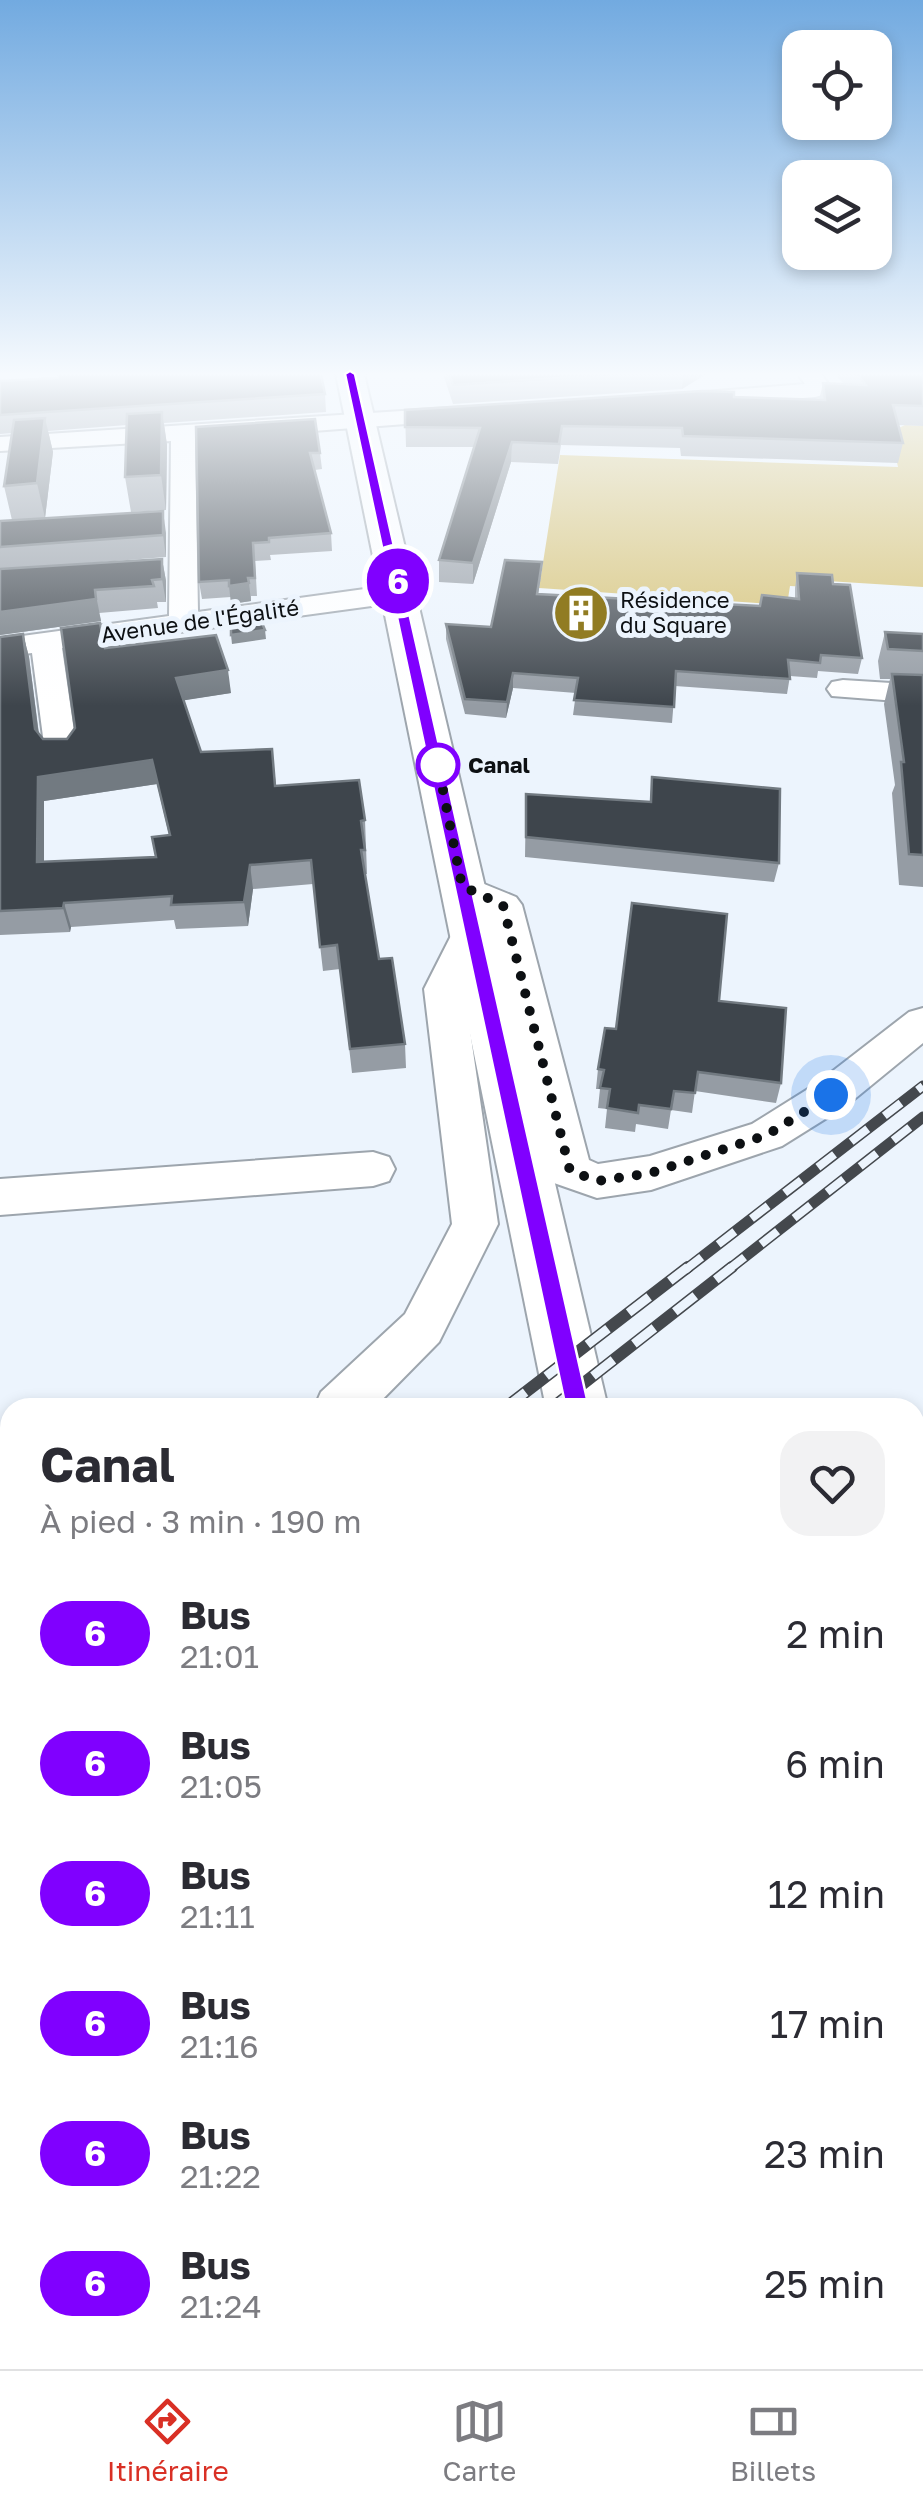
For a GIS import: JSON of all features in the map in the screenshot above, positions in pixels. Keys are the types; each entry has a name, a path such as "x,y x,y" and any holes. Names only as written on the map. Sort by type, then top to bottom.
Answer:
{"main road":[{"path":"376,485 576,1398"}],"street":[{"path":"184,485 184,623"},
{"path":"148,523 184,520"},
{"path":"148,570 184,568"},
{"name":"Avenue de l'Égalité","path":"0,648 401,593"},
{"path":"46,642 61,752"},
{"path":"843,689 923,694"},
{"path":"349,1398 422,1328 475,1224 444,989 467,908 503,905 570,1171 598,1181 651,1173 767,1135 831,1095 923,1022"},
{"path":"0,1197 373,1168"}],"shaded area":[{"path":"555,485 923,485 923,587 827,581 827,588 790,586 787,605 539,588"}],"building":[{"path":"197,485 318,485 331,533 253,543 255,578 248,578 249,583 229,586 229,580 199,582"},
{"path":"462,485 498,485 473,563 439,560"},
{"path":"163,511 163,535 0,547 0,521"},
{"path":"162,559 162,579 152,580 154,586 95,590 96,599 0,612 0,569"},
{"path":"505,560 542,562 537,594 760,606 762,595 799,599 797,573 832,575 833,584 850,585 862,658 821,655 820,663 788,660 790,679 676,671 674,707 574,700 578,678 513,673 507,702 465,699 446,624 491,627"},
{"path":"259,616 265,630 231,635 231,620"},
{"path":"100,623 105,648 216,635 228,670 176,678 201,752 272,749 275,786 359,780 365,820 361,821 365,850 361,850 379,959 392,958 405,1044 350,1049 337,945 320,947 311,860 250,865 244,902 171,905 172,896 0,911 0,637 23,634 35,729 43,739 67,739 75,728 61,628","holes":["152,760 170,835 152,837 156,857 37,862 38,777"]},
{"path":"885,632 923,634 923,651 888,649"},
{"path":"892,674 923,675 923,855 909,854 904,762"},
{"path":"652,777 780,789 779,863 526,837 526,794 651,802"},
{"path":"632,903 727,914 719,1001 786,1008 781,1083 698,1072 695,1093 674,1091 671,1109 639,1105 638,1113 607,1108 610,1089 600,1088 604,1070 598,1069 605,1028 616,1029"}],"railway":[{"path":"685,1270 923,1086"},
{"path":"728,1270 923,1117"},
{"path":"518,1398 688,1267"},
{"path":"565,1398 732,1267"}],"bus line":[{"name":"6","path":"375,485 575,1398"}],"place":[{"name":"Résidence du Square","path":"581,613"},
{"name":"Canal","path":"438,765"}],"route":[{"path":"438,765 437,760 462,886 503,905 570,1171 598,1181 651,1173 767,1135 831,1095"}]}
